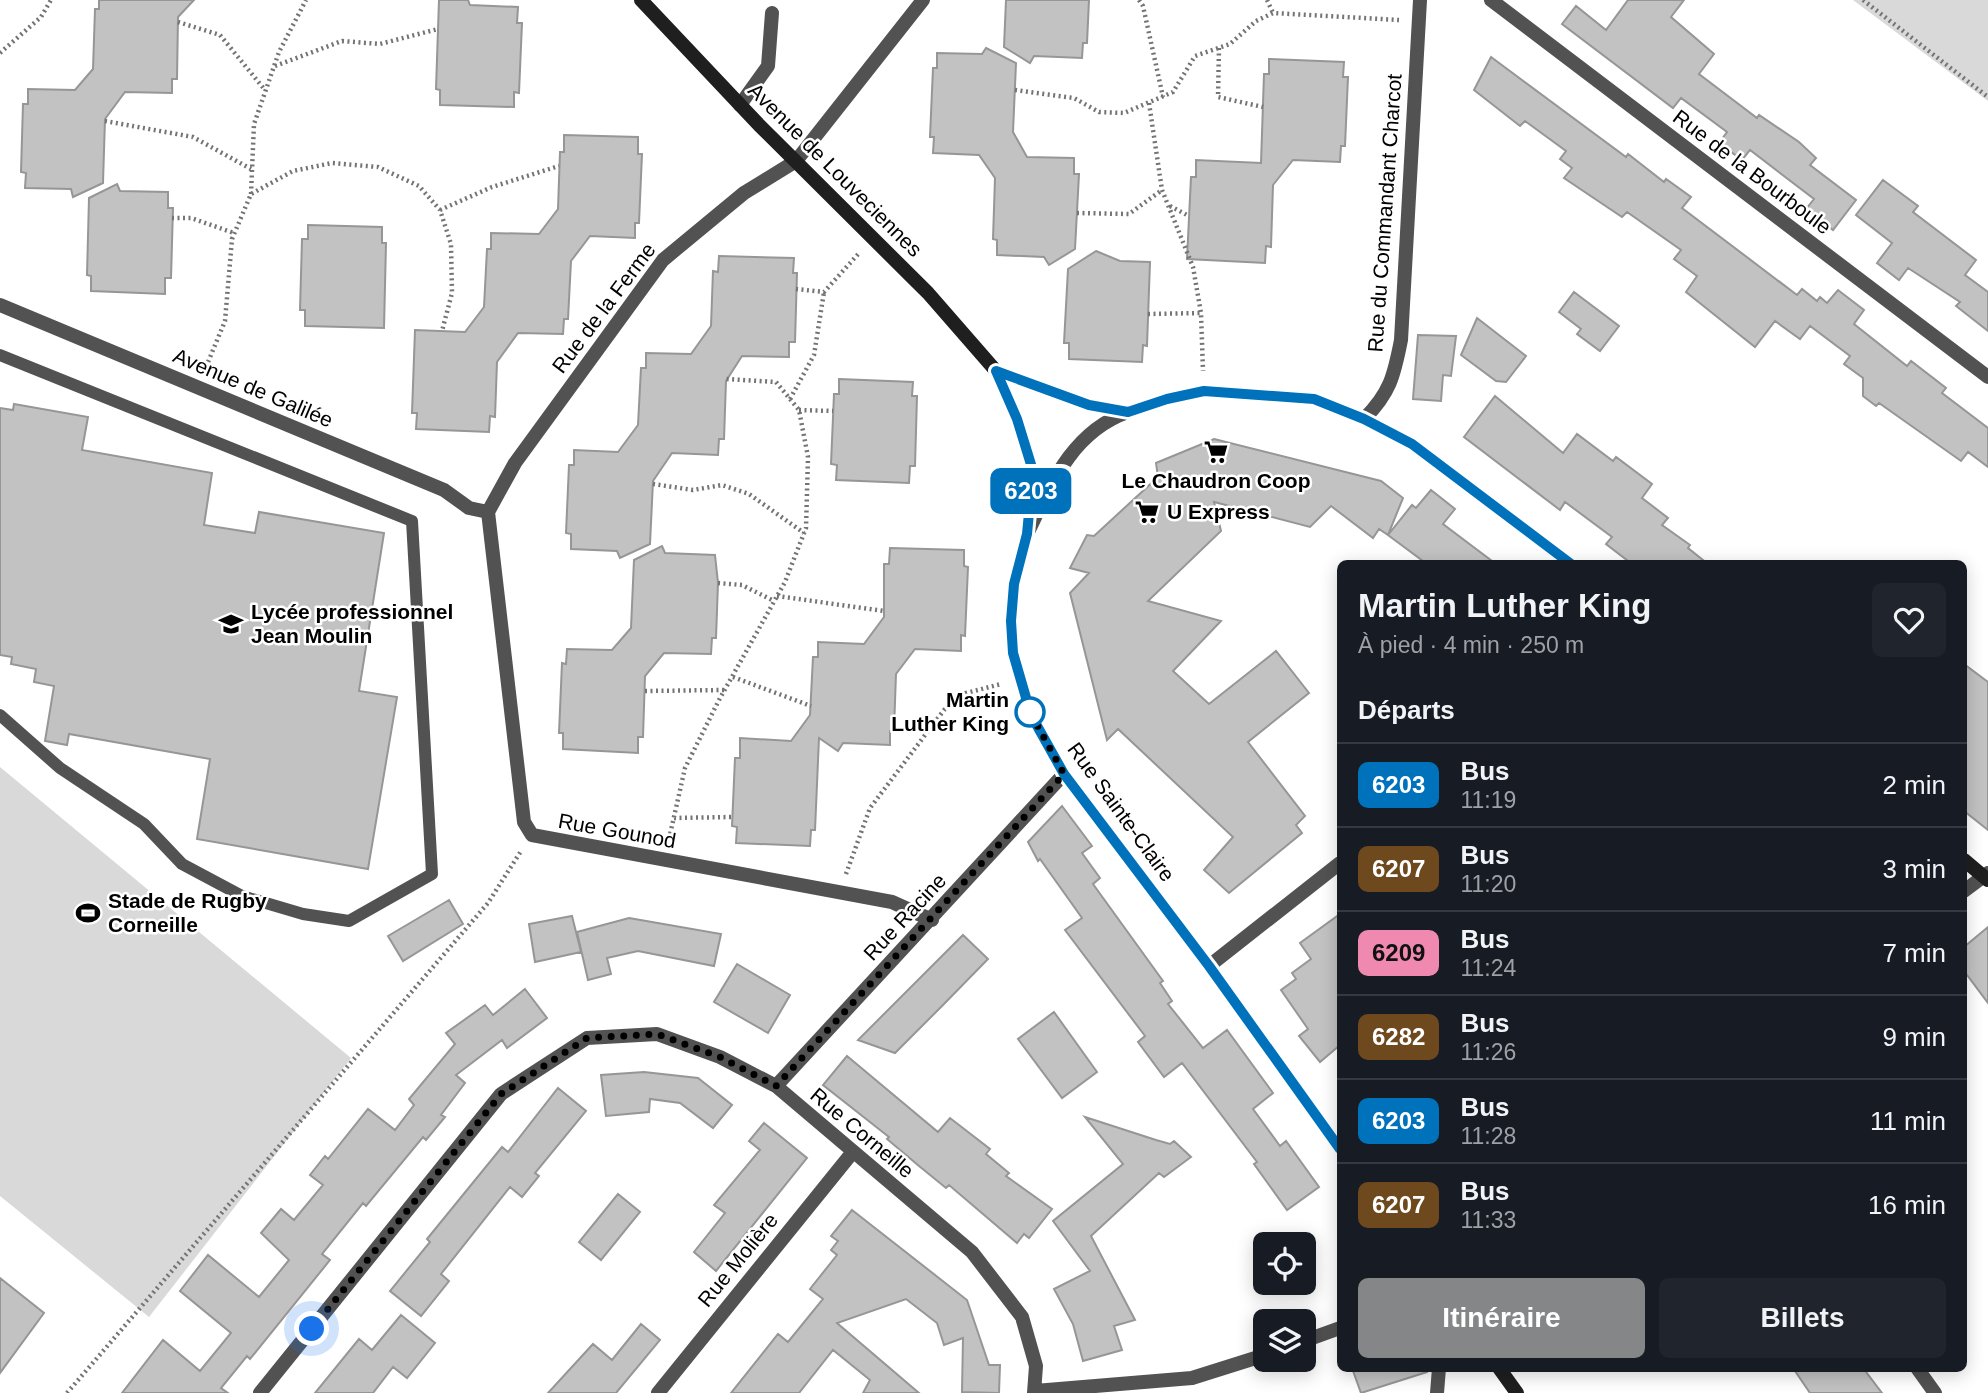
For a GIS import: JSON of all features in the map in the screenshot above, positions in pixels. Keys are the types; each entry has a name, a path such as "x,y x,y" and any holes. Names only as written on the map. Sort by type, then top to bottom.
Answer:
{"street":[{"name":"Avenue de Louveciennes","path":"641,0 740,105 928,293 996,371 1017,419 1033,471 1027,534"},
{"name":"Rue de la Ferme","path":"488,513 515,463 663,260 744,193 796,161 923,0"},
{"name":"Rue du Commandant Charcot","path":"1364,419 1381,402 1394,379 1401,340 1420,0"},
{"name":"Rue de la Bourboule","path":"1491,0 1988,377"},
{"path":"740,105 768,66 772,13"},
{"name":"Avenue de Galilée","path":"0,305 444,490 469,508 488,513"},
{"name":"Avenue de Louveciennes","path":"996,371 1078,402 1128,412"},
{"path":"1128,412 1167,399 1204,391 1314,399 1364,419 1412,444 1566,560"},
{"name":"Rue Sainte-Claire","path":"1128,412 1085,436 1054,477 1027,534 1014,584 1011,621 1019,679 1031,715 1064,774 1209,966 1337,1145"},
{"name":"Rue Gounod","path":"488,513 524,822 531,835 892,902 932,920"},
{"name":"Rue Racine","path":"776,1086 1064,774"},
{"path":"1967,862 1987,876 1967,889"},
{"path":"1209,966 1337,865"},
{"name":"Rue Corneille","path":"260,1393 501,1094 587,1038 657,1034 720,1057 776,1086 972,1252 1022,1317 1036,1366 1035,1392"},
{"name":"Rue Molière","path":"658,1393 852,1153"},
{"path":"1316,1337 1337,1329"},
{"path":"1035,1392 1192,1378 1253,1359"},
{"path":"1437,1393 1439,1372"},
{"path":"1502,1372 1517,1393"},
{"path":"1920,1372 1935,1393"}],"lane":[{"path":"0,355 412,521 432,874 349,921 303,914 242,896 182,864 144,824 60,768 0,715"}],"path":[{"path":"0,53 41,16 51,0"},
{"path":"198,388 225,321 234,233 251,194 254,124 274,67 306,0"},
{"path":"1139,0 1143,6 1163,97"},
{"path":"1267,0 1273,13"},
{"path":"1863,0 1988,97"},
{"path":"1015,90 1074,98 1099,112 1124,113 1173,92 1195,56 1230,44 1256,21 1273,13 1419,21"},
{"path":"178,22 220,35 266,90"},
{"path":"274,67 342,41 380,44 438,29"},
{"path":"1219,48 1218,97 1263,107"},
{"path":"1149,103 1162,190 1193,267 1201,313 1204,391"},
{"path":"105,121 193,137 251,169"},
{"path":"251,194 293,171 332,163 378,167 419,186 440,210 451,244 452,293 442,331"},
{"path":"440,210 492,187 559,166"},
{"path":"1077,213 1129,214 1162,190"},
{"path":"1169,206 1189,216"},
{"path":"172,218 191,218 234,233"},
{"path":"790,399 814,355 824,292 872,238"},
{"path":"796,289 824,292"},
{"path":"1148,314 1201,313"},
{"path":"664,861 685,768 776,599 804,533 808,457 799,410 776,382 726,379"},
{"path":"799,410 833,411"},
{"path":"653,484 693,490 722,485 749,494 804,533"},
{"path":"718,583 742,586 776,599 884,611"},
{"path":"733,677 811,706"},
{"path":"840,893 870,808 944,710 966,693 1019,679"},
{"path":"645,691 725,690"},
{"path":"674,818 732,817"},
{"path":"67,1393 488,903 531,835"}],"shaded area":[{"path":"1853,0 1988,0 1988,101"},
{"name":"Stade de Rugby Corneille","path":"0,767 351,1058 149,1317 0,1196"}],"building":[{"path":"99,0 194,0 178,17 177,79 172,79 172,93 125,92 105,119 103,183 73,197 71,189 25,188 26,173 21,172 23,104 28,104 28,89 75,90 93,69 95,9 99,9"},
{"path":"439,0 468,0 470,5 518,7 517,23 522,23 519,93 514,92 514,107 440,105 440,90 436,89"},
{"path":"1006,0 1089,0 1087,43 1083,43 1082,58 1034,56 1030,63 1004,47"},
{"path":"1628,0 1684,0 1671,17 1714,54 1699,74 1757,118 1759,115 1799,142 1816,158 1810,165 1856,200 1833,230 1806,209 1814,199 1750,150 1742,160 1719,143 1727,132 1681,98 1673,108 1562,24 1576,6 1606,30"},
{"path":"986,48 1016,63 1013,132 1027,157 1074,158 1074,174 1079,174 1075,249 1049,265 1044,257 997,255 997,240 993,239 995,178 979,155 933,153 934,137 930,137 933,68 937,68 937,53 982,54"},
{"path":"1491,57 1626,157 1628,154 1664,182 1666,179 1691,197 1682,208 1797,295 1802,289 1817,301 1820,297 1827,303 1838,290 1864,310 1854,324 1907,366 1911,361 1946,388 1942,393 1988,428 1988,467 1968,452 1961,461 1879,403 1876,406 1863,396 1863,378 1844,364 1850,356 1810,326 1800,339 1775,321 1755,347 1686,292 1697,276 1674,259 1681,250 1627,212 1622,217 1564,178 1572,168 1560,159 1566,151 1525,121 1520,126 1474,90"},
{"path":"1269,59 1344,62 1343,77 1348,77 1345,146 1341,146 1340,162 1293,160 1273,185 1271,247 1266,246 1265,263 1187,259 1191,177 1196,177 1196,160 1261,163 1264,74 1269,74"},
{"path":"564,135 638,137 638,154 642,154 639,223 635,223 635,238 590,236 571,261 568,319 564,319 563,334 518,333 497,362 495,417 490,416 489,432 416,429 417,413 412,413 415,330 465,332 484,307 487,249 491,249 491,233 539,234 558,209 560,152 564,152"},
{"path":"1883,180 1918,206 1913,212 1976,260 1965,275 1988,292 1988,331 1956,306 1960,302 1908,268 1899,280 1877,263 1892,243 1856,215"},
{"path":"117,184 120,191 168,192 168,208 173,208 171,278 165,278 165,294 91,291 91,276 87,275 89,198"},
{"path":"308,225 382,227 382,243 386,243 384,328 305,326 305,310 300,310 302,239 308,239"},
{"path":"1096,251 1120,261 1150,262 1147,346 1143,345 1142,362 1069,359 1069,343 1064,343 1068,269"},
{"path":"719,256 794,258 793,273 797,273 795,342 789,342 789,357 742,356 726,381 724,439 719,439 718,455 672,453 653,481 650,544 620,558 617,551 571,549 571,534 566,533 569,465 574,465 574,450 618,452 638,425 641,368 646,368 646,353 691,354 711,326 713,271 718,272"},
{"path":"1574,292 1619,326 1600,351 1577,334 1581,329 1559,312"},
{"path":"1477,318 1526,356 1506,382 1496,381 1461,355"},
{"path":"1418,335 1456,336 1451,376 1443,375 1441,401 1413,399"},
{"path":"839,379 913,382 912,396 917,396 915,466 910,466 909,483 836,480 837,465 831,464 834,394 839,394"},
{"path":"1495,396 1563,453 1577,434 1613,461 1616,457 1652,484 1642,498 1668,518 1662,525 1690,545 1688,548 1703,560 1627,560 1606,544 1612,537 1565,502 1560,510 1464,437"},
{"path":"14,404 88,417 82,450 212,473 204,525 255,533 259,512 384,533 359,691 397,697 368,869 197,839 210,759 69,734 67,745 45,741 54,686 34,682 36,669 11,664 12,657 0,655 0,408 13,410"},
{"path":"1214,439 1381,481 1403,498 1388,535 1379,529 1373,538 1331,506 1310,527 1214,502 1221,531 1148,601 1221,621 1173,671 1209,704 1276,651 1309,693 1248,742 1305,816 1296,825 1302,833 1229,893 1204,870 1233,837 1118,729 1107,740 1070,593 1089,573 1070,568 1087,535 1094,536 1158,477 1156,463"},
{"path":"1431,490 1455,509 1443,524 1491,560 1422,560 1388,535 1412,505 1416,508"},
{"path":"662,546 665,553 715,555 718,583 716,638 712,638 711,654 664,653 645,676 643,737 638,737 638,753 563,749 563,733 559,733 562,663 566,664 567,649 612,650 631,628 634,560"},
{"path":"890,548 964,550 964,566 968,567 965,636 961,635 961,651 915,649 896,674 894,730 890,731 890,745 843,743 838,751 819,738 815,830 811,830 810,846 736,843 737,827 732,826 735,758 740,758 740,738 791,741 810,715 813,657 818,657 818,642 864,644 884,617 884,564 889,564"},
{"path":"1967,666 1988,682 1988,830 1967,813"},
{"path":"1062,806 1092,846 1082,853 1100,878 1093,884 1163,981 1160,983 1172,1001 1168,1004 1203,1048 1227,1030 1273,1093 1253,1109 1280,1146 1286,1141 1319,1187 1287,1210 1254,1164 1257,1162 1182,1063 1164,1077 1138,1042 1145,1036 1065,930 1082,918 1040,859 1038,861 1028,842"},
{"path":"449,900 463,924 403,961 388,936"},
{"path":"572,916 581,952 535,962 529,924"},
{"path":"1337,916 1337,1048 1320,1062 1299,1036 1308,1029 1281,990 1296,979 1292,973 1311,959 1300,943"},
{"path":"629,918 721,934 714,966 638,951 607,958 611,974 588,980 577,932"},
{"path":"1988,927 1988,1003 1967,975 1967,944"},
{"path":"963,935 988,959 895,1053 858,1040"},
{"path":"737,964 790,995 768,1033 714,1002"},
{"path":"525,989 547,1018 507,1048 502,1040 456,1075 465,1083 441,1115 445,1117 426,1140 423,1137 366,1206 363,1203 322,1254 330,1260 250,1359 247,1356 221,1388 228,1393 122,1393 163,1340 200,1371 231,1333 180,1291 208,1255 259,1297 289,1260 261,1233 281,1209 294,1220 323,1185 310,1175 325,1156 328,1159 368,1109 395,1130 414,1105 409,1099 455,1044 446,1033 485,1005 493,1015"},
{"path":"1054,1012 1097,1072 1062,1098 1018,1039"},
{"path":"847,1056 938,1132 950,1118 990,1149 986,1154 1009,1173 1006,1176 1052,1209 1029,1238 1024,1234 1017,1243 949,1185 946,1188 887,1139 889,1137 823,1085"},
{"path":"644,1072 698,1078 732,1105 713,1128 680,1103 650,1099 649,1112 606,1116 601,1075"},
{"path":"558,1088 586,1111 535,1173 539,1176 522,1197 510,1187 441,1274 449,1281 421,1316 390,1291 430,1242 427,1239 502,1147 508,1152"},
{"path":"1085,1117 1170,1144 1174,1141 1191,1157 1164,1177 1159,1173 1091,1236 1135,1320 1114,1326 1122,1350 1083,1361 1073,1324 1054,1289 1090,1271 1053,1221 1123,1164"},
{"path":"764,1123 807,1158 716,1271 694,1252 725,1213 714,1205 760,1150 749,1141"},
{"path":"618,1194 640,1212 601,1260 579,1242"},
{"path":"852,1210 967,1300 989,1365 1000,1365 999,1393 962,1392 963,1338 944,1345 937,1323 906,1299 837,1323 919,1393 863,1393 870,1380 833,1350 799,1393 731,1393 778,1334 788,1342 823,1299 810,1289 837,1255 831,1250 838,1241 831,1236"},
{"path":"0,1278 44,1313 0,1373"},
{"path":"401,1315 435,1343 407,1378 393,1367 373,1393 315,1393 359,1339 372,1350"},
{"path":"641,1324 660,1340 616,1393 548,1393 593,1344 612,1360"},
{"path":"1353,1372 1427,1372 1361,1393"},
{"path":"1796,1372 1866,1372 1882,1393 1810,1393"}],"bus line":[{"name":"6203","path":"1337,1145 1209,966 1064,774 1031,715 1013,653 1011,621 1014,584 1027,534 1033,471 1017,419 996,371 1089,405 1128,412 1167,399 1204,391 1314,399 1364,419 1412,444 1566,560"}],"place":[{"name":"Le Chaudron Coop","path":"1216,452"},
{"name":"U Express","path":"1147,512"},
{"name":"Lycée professionnel Jean Moulin","path":"231,624"},
{"name":"Martin Luther King","path":"1030,712"},
{"name":"Stade de Rugby Corneille","path":"88,913"}],"route":[{"path":"312,1329 501,1094 587,1038 657,1034 720,1057 776,1086 1064,774 1030,712"}]}
